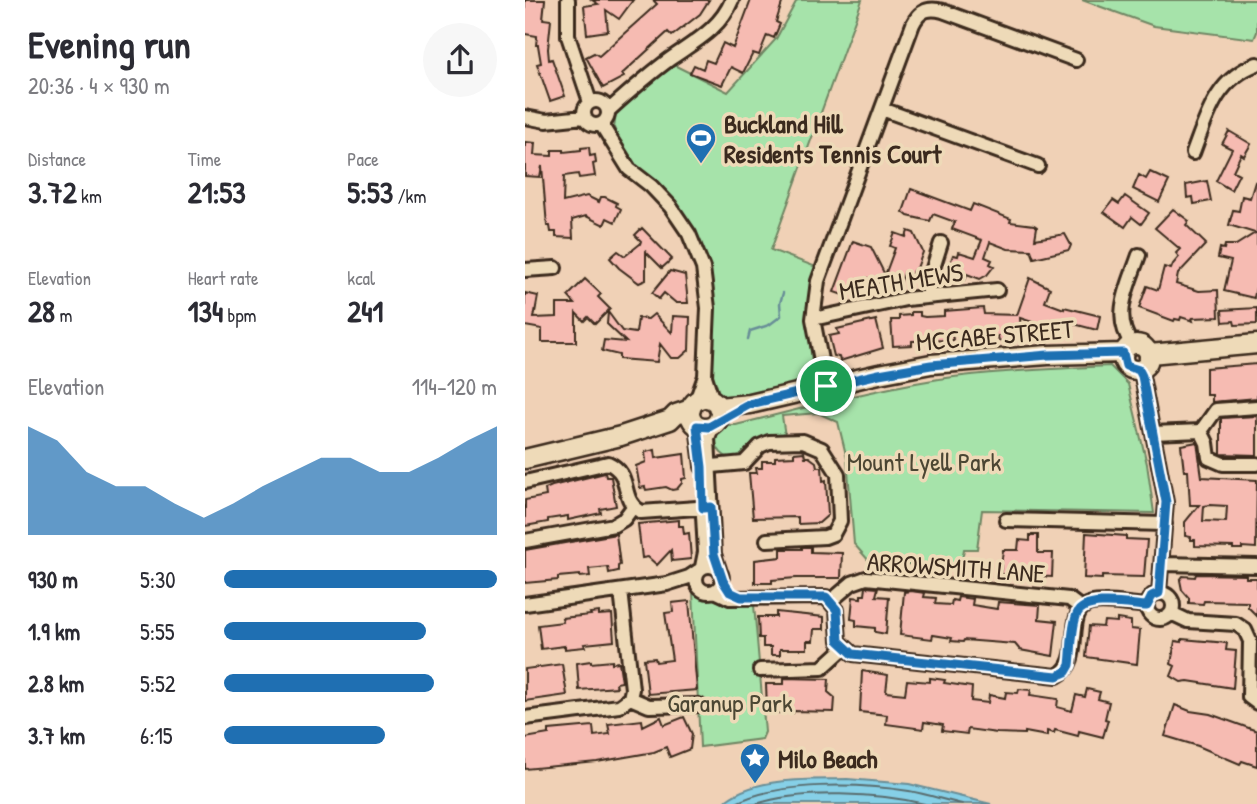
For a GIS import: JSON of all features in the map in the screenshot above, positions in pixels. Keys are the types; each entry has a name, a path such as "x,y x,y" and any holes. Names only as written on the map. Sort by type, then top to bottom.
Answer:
{"street":[{"path":"568,0 568,36 590,102"},
{"path":"590,102 585,108 584,117 591,125 601,124 607,118 608,111 671,58 702,39 719,22 732,0"},
{"path":"826,386 813,319 818,281 913,24 919,15 928,9 943,11 1076,60"},
{"path":"1193,153 1212,102 1222,87 1257,64"},
{"path":"590,102 601,102 608,111"},
{"path":"882,109 1038,166"},
{"path":"525,117 547,121 584,117"},
{"path":"601,124 629,170 651,186 670,206 689,234 703,268 708,307 705,376 707,507 705,552 696,576 698,586"},
{"path":"929,297 929,281 941,243"},
{"path":"1139,255 1121,313 1128,349 1126,366 1139,370"},
{"path":"525,270 555,268"},
{"name":"MEATH MEWS","path":"813,319 906,299 997,290"},
{"path":"1150,354 1257,344"},
{"path":"1128,349 1145,346 1150,354 1149,363 1139,370"},
{"name":"MCCABE STREET","path":"525,459 621,436 670,420 679,422 826,386 931,365 1128,349"},
{"path":"1139,370 1166,502 1159,593"},
{"path":"1153,433 1201,430 1216,410 1257,407"},
{"path":"1201,430 1207,443 1209,458 1214,463 1257,464"},
{"path":"706,467 744,463 760,446 769,442 803,441 822,449 838,474 840,521 837,528 833,534 825,537 767,540"},
{"path":"525,482 608,463 617,467 623,475 629,502 641,512 707,507"},
{"path":"707,507 719,580"},
{"path":"525,541 614,525 624,519 633,508"},
{"path":"1006,520 1165,524"},
{"path":"1162,564 1257,566"},
{"path":"525,604 667,584 689,577 709,565 730,592 741,597 826,597 837,610 839,641 853,654 1057,676 1066,672 1070,665 1077,615 1081,608 1092,603 1147,606"},
{"name":"ARROWSMITH LANE","path":"831,601 852,583 866,578 1069,599 1081,608"},
{"path":"667,584 698,586 706,592 719,580"},
{"path":"525,718 619,706 630,698 632,689 621,591"},
{"path":"1159,593 1167,595 1173,601 1171,613 1165,618 1157,619 1150,614 1147,606 1152,596 1159,593"},
{"path":"1171,613 1188,621 1236,624 1245,630 1254,641 1249,697 1257,703"},
{"path":"760,670 822,667 844,648"},
{"path":"630,698 649,706 699,705"}],"green space":[{"path":"797,0 862,0 771,250 819,268 809,297 807,314 813,373 803,384 748,399 723,399 712,386 714,305 709,269 697,235 680,209 659,186 636,168 626,155 614,128 616,114 672,64 728,92 776,39"},
{"path":"1082,0 1257,0 1257,32 1254,39 1154,26"},
{"name":"Mount Lyell Park","path":"1110,366 1128,384 1147,464 1154,513 982,510 977,549 964,549 961,567 870,562 854,544 847,459 838,422 818,413 782,416 785,436 758,439 742,454 730,459 716,444 717,435 723,425 736,425 888,388 982,374"},
{"name":"Garanup Park","path":"693,592 728,604 754,605 765,732 762,739 700,747"}],"water":[{"path":"847,779 909,784 991,804 722,804 748,788 764,784"}],"building":[{"path":"525,0 545,0 543,19 551,20 549,60 552,59 565,96 550,101 537,64 541,63 536,45 537,36 525,34"},
{"path":"592,0 633,0 619,19 606,10 608,31 587,34 584,6 598,4"},
{"path":"653,0 709,0 700,14 672,36 668,32 622,74 624,77 603,88 586,57 594,53 599,56 657,4"},
{"path":"751,0 783,0 776,22 780,24 774,38 767,35 759,55 753,53 743,73 731,67 722,85 690,73 694,65 703,69 706,60 714,63 723,43 733,48"},
{"path":"1229,131 1251,144 1244,156 1241,154 1233,171 1239,174 1231,190 1216,181 1232,149 1222,144"},
{"path":"525,142 535,143 534,155 552,156 552,150 564,152 589,147 590,156 595,155 595,176 564,176 563,202 587,196 599,202 601,197 605,197 617,203 616,206 621,209 615,222 607,218 604,225 586,216 572,220 573,238 556,237 556,232 551,232 550,226 547,226 542,166 540,177 525,176"},
{"path":"1150,172 1169,181 1159,202 1133,189 1139,175 1146,179"},
{"path":"1207,181 1211,201 1194,204 1193,197 1187,198 1186,185"},
{"path":"1255,182 1257,282 1254,298 1224,291 1231,261 1218,258 1220,248 1236,245 1255,233 1229,225 1233,210 1239,211 1242,196 1250,198"},
{"path":"911,189 970,211 973,204 1011,219 1010,222 1034,225 1037,227 1035,239 1065,234 1071,245 1069,250 1034,258 1031,250 1008,249 990,242 985,257 992,260 990,264 994,266 987,275 980,279 967,274 965,280 956,277 955,281 945,277 953,255 958,256 959,252 975,257 982,240 952,229 955,222 933,214 930,221 908,216 903,212"},
{"path":"1125,196 1149,213 1141,224 1132,217 1125,227 1104,212 1113,200 1119,204"},
{"path":"1173,209 1189,221 1186,225 1206,244 1178,274 1176,284 1199,291 1218,290 1219,317 1192,318 1193,321 1181,317 1180,320 1174,321 1139,308 1147,286 1158,290 1164,267 1171,269 1179,257 1176,253 1180,249 1155,228"},
{"path":"642,228 672,259 662,268 646,252 646,280 639,283 610,258 618,251 625,256 640,244 641,241 635,235"},
{"path":"908,231 914,233 923,252 911,276 904,273 900,283 892,280 890,287 868,278 863,293 846,287 843,295 834,292 853,241 871,247 885,275 895,248 890,246 895,233 906,237"},
{"path":"670,271 685,275 688,303 676,303 664,293 659,299 652,293"},
{"path":"1030,278 1050,288 1045,302 1100,316 1097,330 1070,323 1056,330 1020,318 1021,333 1016,334 1017,340 999,341 998,336 982,337 982,332 952,334 953,340 912,341 912,345 893,346 891,320 899,320 899,316 911,315 911,312 920,312 920,316 925,317 944,316 944,311 983,308 984,314 1017,315"},
{"path":"585,279 601,294 598,297 610,309 595,324 588,317 584,321 576,313 576,342 542,342 542,329 525,326 525,293 538,296 534,318 557,317 557,304 575,304 568,296"},
{"path":"1257,308 1257,324 1235,325 1234,321 1223,322 1222,310"},
{"path":"608,312 622,331 636,333 638,318 648,319 654,314 672,333 673,316 690,317 689,350 680,358 671,358 660,344 657,362 619,359 619,355 602,351 604,340 626,342 607,324"},
{"path":"876,320 883,348 840,361 839,357 834,356 829,336 839,334 837,329"},
{"path":"1257,364 1257,398 1212,402 1212,395 1206,395 1206,368"},
{"path":"1257,416 1257,455 1221,454 1221,418"},
{"path":"1197,442 1202,477 1257,480 1256,548 1195,546 1195,540 1185,536 1185,522 1199,505 1190,505 1188,471 1184,471 1181,445","holes":["1204,506 1227,506 1226,522 1203,521"]},
{"path":"655,450 656,458 684,454 686,478 682,479 677,489 640,488 636,466 646,462 645,452"},
{"path":"804,452 805,457 816,462 817,467 822,467 823,481 826,480 828,515 819,523 798,524 798,517 753,518 749,473 757,473 756,468 762,468 762,461 775,461 775,457 794,456 794,453"},
{"path":"605,473 606,477 611,477 616,506 600,509 601,513 568,520 568,516 548,519 548,522 525,526 525,500 546,496 545,489 552,486"},
{"path":"679,520 684,534 689,533 691,559 672,561 671,550 657,565 648,557 642,558 638,524"},
{"path":"1086,533 1147,540 1144,577 1084,578"},
{"path":"616,534 620,565 618,571 609,573 608,567 589,569 590,576 558,577 558,580 525,583 525,550"},
{"path":"1030,535 1038,535 1038,553 1053,553 1052,577 1000,574 1003,550 1018,550 1019,540 1030,541"},
{"path":"811,547 811,552 842,553 841,578 796,578 755,583 755,560 781,557 781,549"},
{"path":"1196,574 1246,575 1246,578 1257,578 1257,616 1248,607 1248,602 1189,603 1180,580 1183,576 1195,577"},
{"path":"866,587 878,588 876,596 889,597 886,634 875,632 875,628 856,626 856,620 851,619 853,597 861,598 861,595 865,595"},
{"path":"904,592 925,593 924,597 936,598 935,604 951,605 952,600 957,601 958,597 973,599 972,605 997,609 998,602 1040,605 1039,619 1057,621 1053,656 1020,650 1015,644 951,641 952,638 933,635 932,639 900,635"},
{"path":"689,601 697,690 648,694 644,659 655,658 656,662 672,660 665,613 673,612 672,603"},
{"path":"599,612 599,615 612,614 614,641 584,644 585,647 541,649 538,625 563,622 562,618"},
{"path":"776,612 824,617 824,629 814,629 813,641 807,641 807,649 780,649 780,655 771,655 771,647 763,647 763,638 759,638 758,617 776,617"},
{"path":"1117,619 1131,621 1131,629 1140,630 1137,664 1086,657 1089,626 1103,627 1104,621 1117,622"},
{"path":"1182,639 1227,643 1226,650 1236,651 1233,688 1181,682 1171,676 1175,666 1171,664 1175,641 1182,642"},
{"path":"619,662 622,682 616,683 617,687 579,690 577,663"},
{"path":"562,664 567,695 525,701 525,669"},
{"path":"862,671 888,675 886,692 905,694 907,680 930,682 930,678 972,687 971,701 988,703 989,695 1005,698 1006,692 1031,690 1030,695 1058,699 1057,707 1072,711 1076,695 1085,697 1087,689 1100,692 1098,699 1109,702 1105,719 1108,720 1103,737 1079,731 1078,736 1055,730 1054,733 1047,731 1047,736 968,729 967,734 942,731 943,725 924,722 923,729 886,724 887,715 860,712"},
{"path":"784,678 829,679 828,692 835,698 834,712 770,713 770,709 767,709 766,684 784,684"},
{"path":"1175,705 1257,731 1257,766 1242,761 1240,764 1198,746 1165,736"},
{"path":"661,717 664,725 684,717 692,734 690,749 670,757 666,747 654,752 597,762 525,769 525,738 549,734 549,730 593,726 594,736 610,734 608,724 642,720 643,726"}],"waterway":[{"path":"748,339 750,331 769,325 781,316 780,303 783,293"}],"place":[{"name":"Buckland Hill Residents Tennis Court","path":"701,165"},
{"name":"Milo Beach","path":"755,785"}],"route":[{"path":"1123,353 1126,366 1139,370 1142,376 1166,502 1159,593 1149,599 1147,606 1092,603 1081,608 1077,615 1070,665 1066,672 1057,676 853,654 839,641 837,610 826,597 741,597 730,592 723,581 714,554 711,507 703,508 697,426 709,427 750,404 826,386 931,365 1048,355 1123,353"}]}
